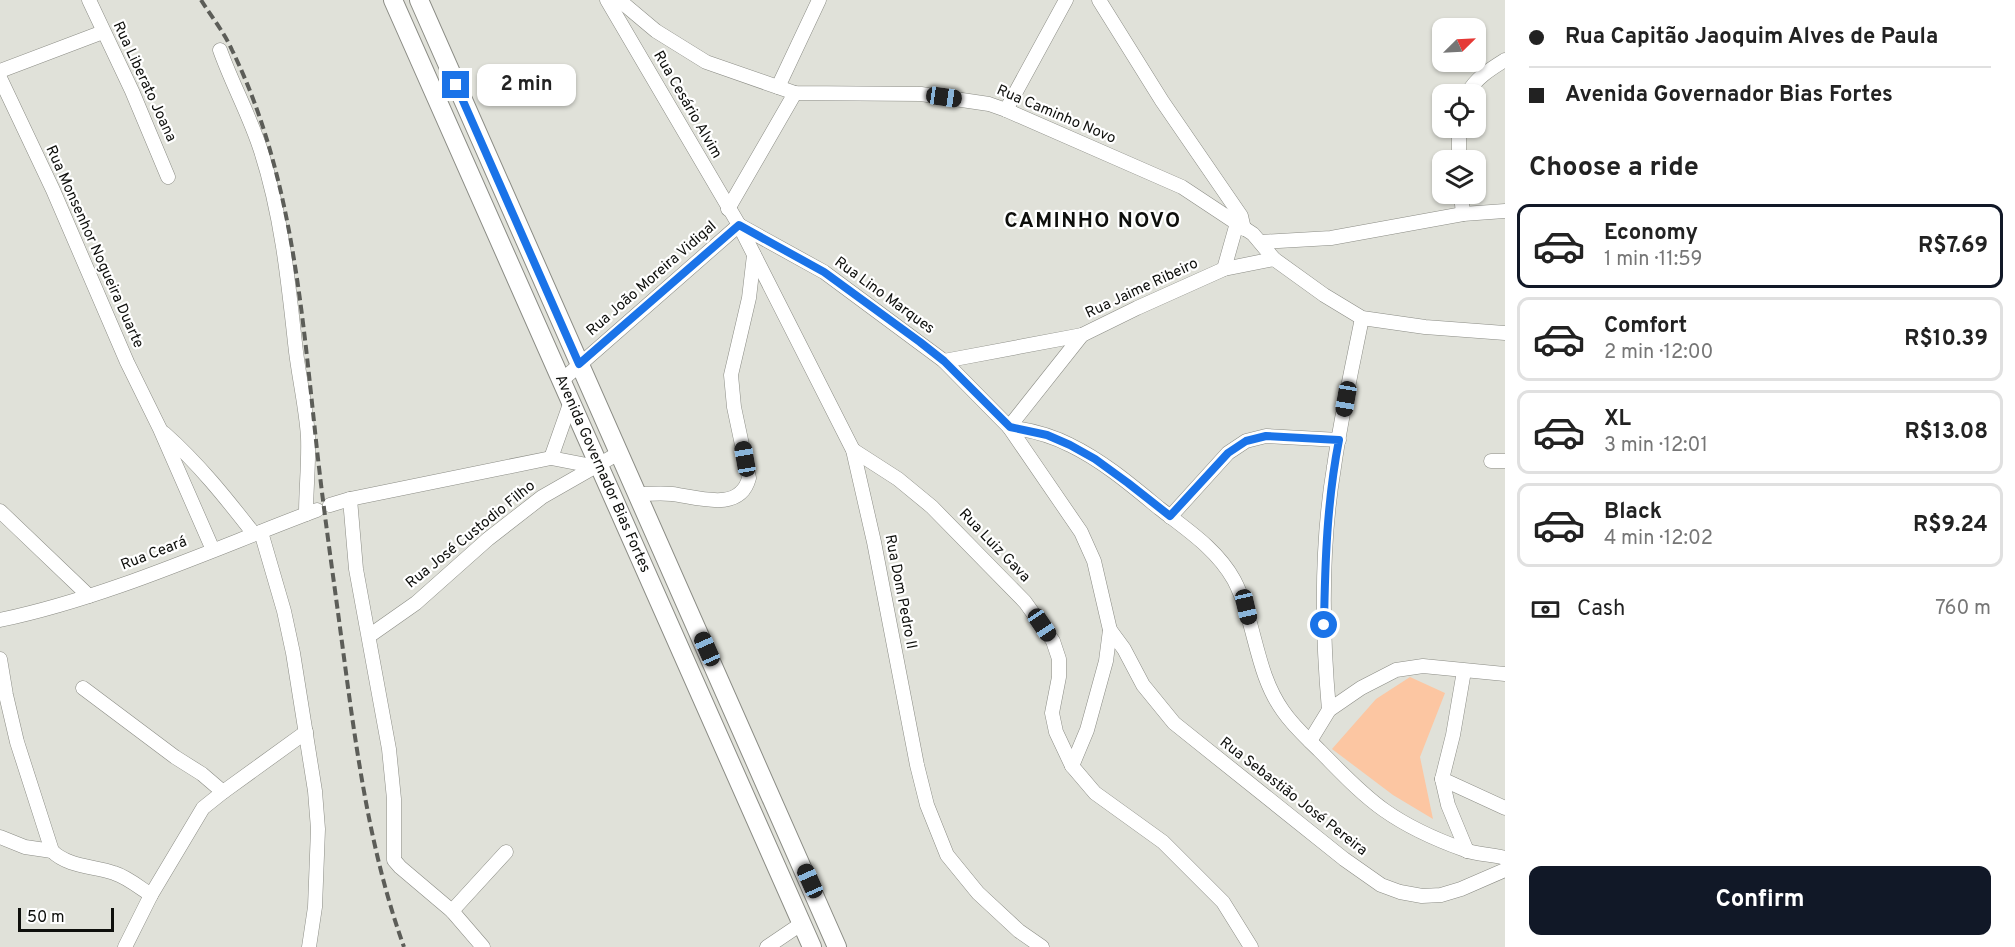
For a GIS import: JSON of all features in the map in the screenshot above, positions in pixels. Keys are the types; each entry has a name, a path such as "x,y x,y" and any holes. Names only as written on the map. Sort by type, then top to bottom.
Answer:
{"main road":[{"name":"Avenida Governador Bias Fortes","path":"393,0 561,381 595,465 676,638 812,947"},
{"name":"Avenida Governador Bias Fortes","path":"419,0 810,881 837,947"},
{"path":"444,116 466,106"},
{"path":"676,638 698,628"},
{"path":"788,894 810,881"}],"street":[{"name":"Rua Liberato Joana","path":"89,0 132,91 168,177"},
{"name":"Rua Cesário Alvim","path":"607,0 739,225"},
{"name":"Rua Caminho Novo","path":"620,0 656,31 706,62 795,93 921,94 989,104 1006,110 1182,187 1240,226 1261,242 1274,258 1324,295 1362,318"},
{"path":"777,87 819,0"},
{"path":"1006,110 1066,0"},
{"path":"1099,0 1162,101 1241,216 1240,226 1224,269"},
{"path":"0,71 103,32"},
{"path":"220,50 261,151 275,204 288,279 309,460 318,510"},
{"path":"1472,84 1505,60"},
{"name":"Rua Monsenhor Nogueira Duarte","path":"0,78 53,190 127,362 160,429 213,550"},
{"path":"728,209 795,93"},
{"path":"1462,204 1463,214"},
{"path":"1261,242 1331,238 1463,214 1505,211"},
{"name":"Rua João Moreira Vidigal","path":"561,381 739,225"},
{"name":"Rua Dom Pedro II","path":"739,225 853,450 874,542 917,765 927,805 947,855 978,892 1019,931 1042,947"},
{"name":"Rua Lino Marques","path":"739,225 824,272 944,361 1010,427 1082,532 1094,561 1110,630"},
{"path":"639,494 670,494 725,500 742,493 747,485 749,478 734,407 731,375 749,298 754,254"},
{"name":"Rua Jaime Ribeiro","path":"1010,427 1082,335 1224,269 1274,258"},
{"path":"1329,710 1325,667 1325,578 1333,469 1362,318 1425,327 1505,333"},
{"path":"944,361 1082,335"},
{"path":"551,458 570,404"},
{"path":"1010,427 1047,435 1095,459 1209,548 1234,580 1246,607 1268,686 1282,710 1296,729 1347,779 1383,809 1419,830 1467,851 1505,858"},
{"name":"Rua Monsenhor Nogueira Duarte","path":"160,429 193,460 257,533"},
{"path":"1170,516 1228,453 1246,441 1266,436 1339,440"},
{"name":"Rua Luiz Gava","path":"853,450 898,479 932,507 1006,582 1042,625 1053,641 1059,659 1059,677 1052,713 1056,732 1072,766 1095,793 1163,843 1223,902 1251,947"},
{"path":"595,465 619,453"},
{"name":"Rua Ceará","path":"0,620 51,609 89,596 350,500 551,458 595,465"},
{"name":"Rua José Custodio Filho","path":"369,636 416,603 488,539 542,496 595,465"},
{"path":"350,500 356,568 389,749 394,799 394,860 452,911 483,947"},
{"path":"0,511 89,596"},
{"path":"257,533 284,611 315,790 318,829 315,907 309,947"},
{"path":"1072,766 1087,730 1106,661 1110,630"},
{"name":"Rua Sebastião José Pereira","path":"1110,630 1124,649 1143,685 1174,723 1344,860 1381,885 1400,892 1422,896 1441,895 1505,870"},
{"path":"0,659 17,742 52,851"},
{"path":"1310,741 1329,710 1361,688 1396,670 1423,666 1505,674"},
{"path":"1464,671 1453,735 1442,779 1448,805 1467,851"},
{"path":"83,688 175,757 202,774 223,792"},
{"path":"125,947 151,895 203,808 306,732"},
{"path":"1442,779 1505,808"},
{"path":"0,837 25,847 52,851 63,859 77,864 115,873 135,883 151,895"},
{"path":"452,911 506,852"},
{"path":"767,947 801,924"}],"shaded area":[{"path":"1410,677 1445,693 1420,757 1433,819 1393,795 1332,749 1376,699"}],"railway":[{"path":"201,0 229,43 252,95 280,189 298,285 324,508 364,793 381,871 404,947"}],"district":[{"name":"CAMINHO NOVO","path":"1093,221"}],"route":[{"path":"456,85 579,364 739,225 824,272 920,342 944,361 1010,427 1047,435 1070,445 1095,459 1170,516 1214,471 1228,453 1246,441 1266,436 1339,440 1333,469 1328,523 1324,625"}]}
